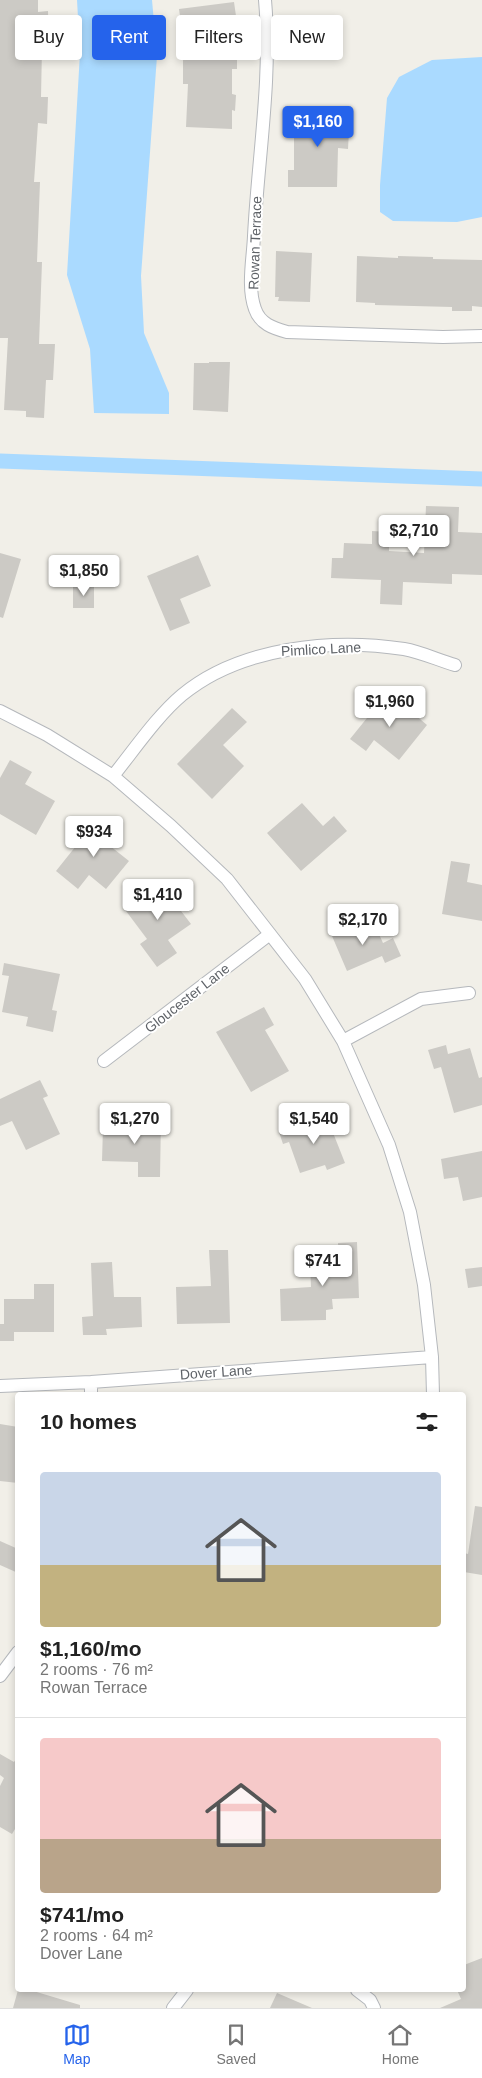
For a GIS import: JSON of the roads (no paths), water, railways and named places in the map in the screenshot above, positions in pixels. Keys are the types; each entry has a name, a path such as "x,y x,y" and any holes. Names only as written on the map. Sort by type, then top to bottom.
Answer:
{"street":[{"name":"Rowan Terrace","path":"265,0 268,55 256,200 252,290 255,309 262,322 272,328 287,332 443,338 482,336"},
{"name":"Pimlico Lane","path":"113,776 182,695 212,676 250,658 285,649 364,646 406,650 455,665"},
{"path":"0,711 47,735 113,776 227,879 305,979 343,1041 389,1145 410,1212 424,1285 432,1357 433,1392"},
{"name":"Gloucester Lane","path":"104,1061 270,934"},
{"path":"343,1041 420,999 469,993"},
{"name":"Dover Lane","path":"0,1386 91,1382 432,1357"},
{"path":"91,1382 91,1392"},
{"path":"0,1676 15,1656"},
{"path":"173,2008 185,1992"},
{"path":"360,1992 370,2000 374,2008"}],"water":[{"path":"77,0 152,0 153,15 92,15 92,60 157,60 141,276 144,333 169,393 169,414 94,413 90,349 67,275 80,60 82,60 82,15 78,15"},
{"path":"482,57 482,217 457,222 393,221 380,212 380,185 387,98 399,77 432,60"}],"waterway":[{"path":"0,461 482,479"}]}
